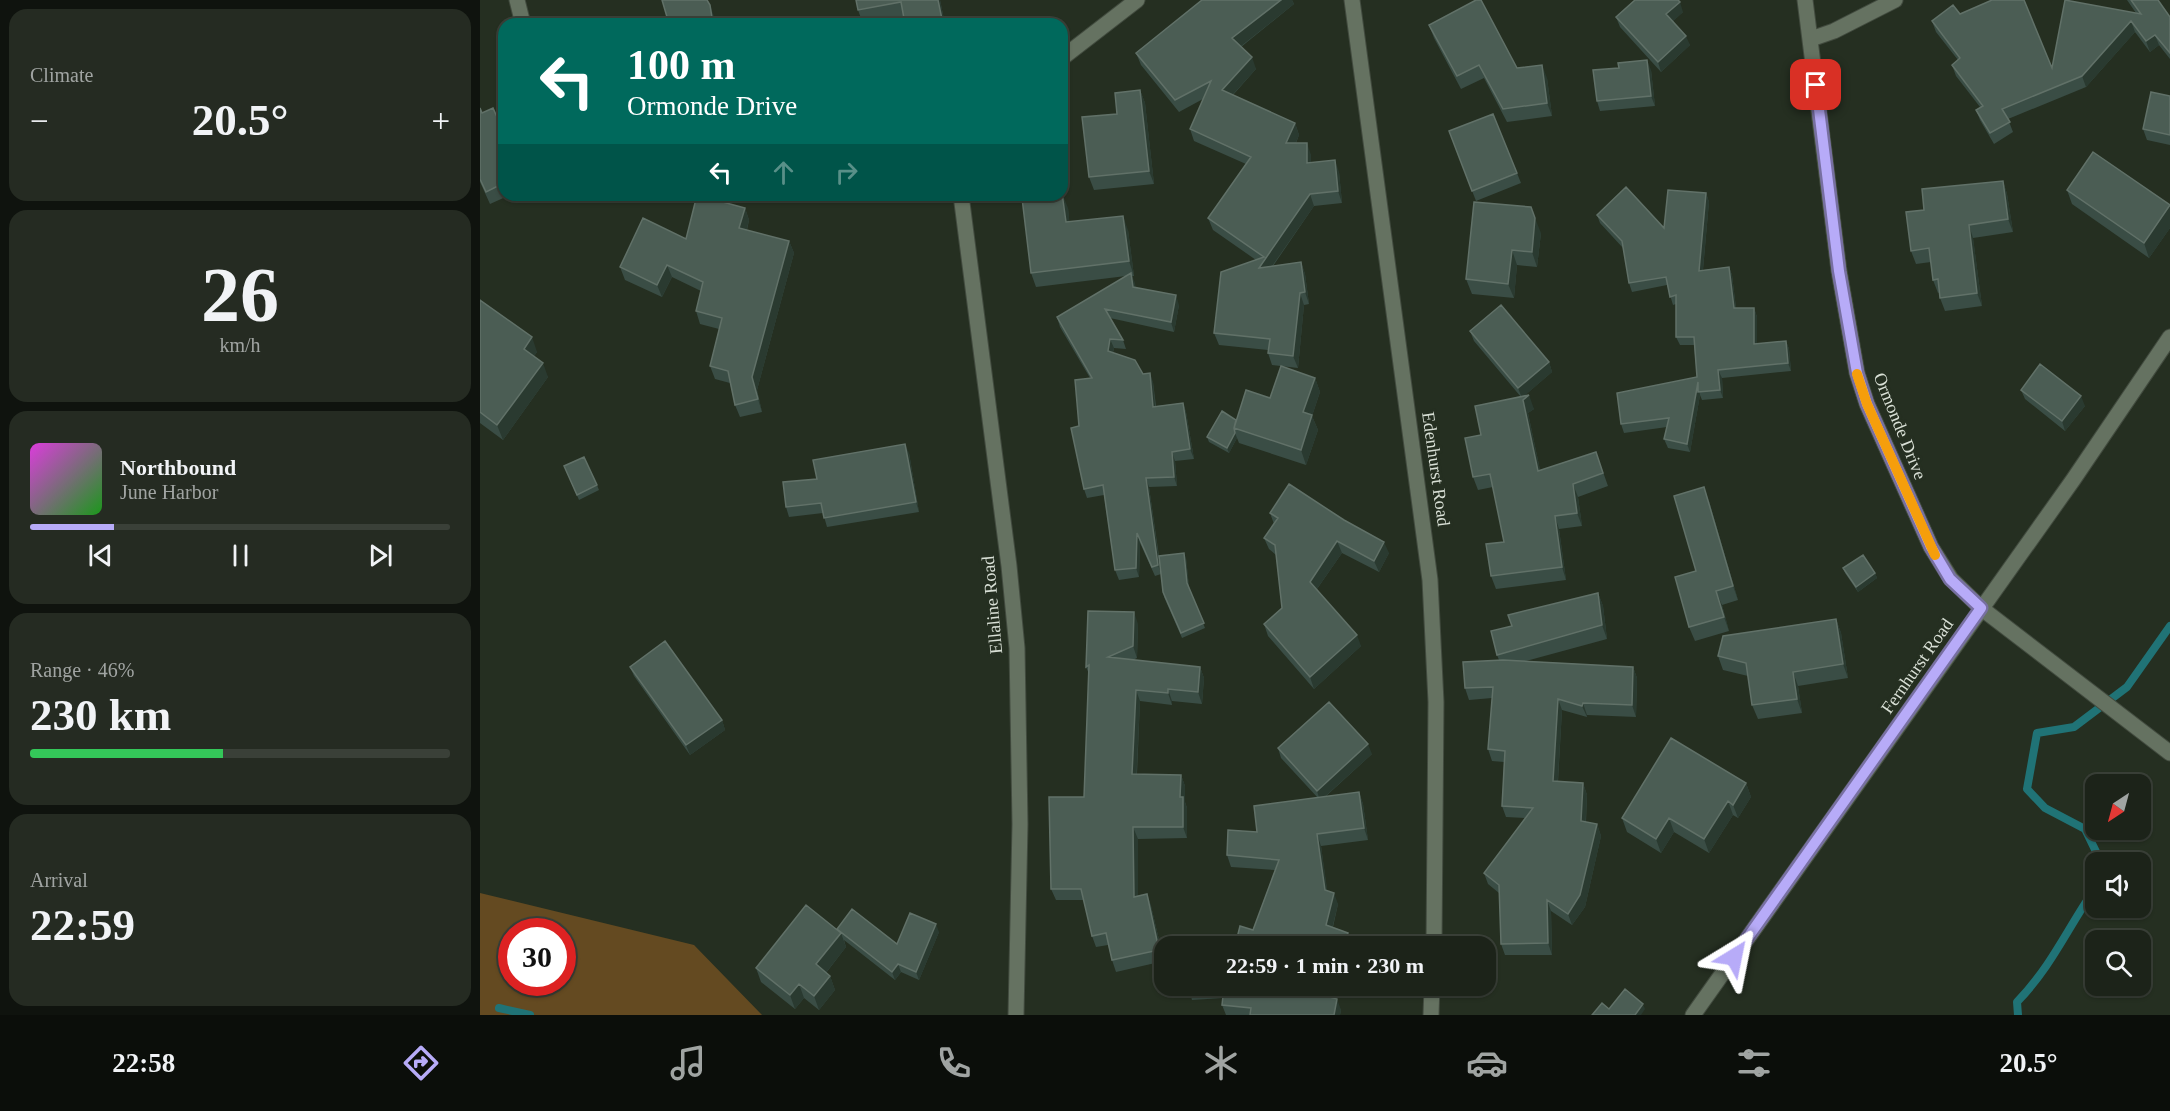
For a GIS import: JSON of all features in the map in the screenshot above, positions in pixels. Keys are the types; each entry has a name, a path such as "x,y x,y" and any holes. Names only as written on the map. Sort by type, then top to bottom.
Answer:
{"street":[{"path":"517,0 522,18"},
{"path":"1068,53 1137,0"},
{"name":"Edenhurst Road","path":"1352,0 1430,580 1436,702 1434,936"},
{"name":"Ormonde Drive","path":"1806,0 1839,271 1857,373 1867,404 1931,547 1950,579 1981,608 2170,753"},
{"path":"1811,39 1895,0"},
{"name":"Ellaline Road","path":"963,201 1009,566 1017,648 1020,824 1016,1015"},
{"name":"Fernhurst Road","path":"1693,1015 2073,480 2170,337"},
{"path":"1431,1015 1432,996"}],"shaded area":[{"path":"480,893 694,945 762,1015 480,1015"}],"building":[{"path":"662,0 707,0 712,18 660,18 667,17"},
{"path":"856,0 938,0 942,18 904,18 901,2 858,10"},
{"path":"1202,0 1281,0 1232,38 1252,57 1222,90 1295,123 1286,143 1307,143 1307,163 1335,160 1338,191 1310,194 1259,268 1301,262 1305,292 1300,293 1293,356 1268,353 1270,339 1214,333 1221,272 1264,257 1208,218 1251,157 1190,129 1211,81 1175,100 1136,53"},
{"path":"1476,0 1481,0 1517,68 1542,65 1547,103 1503,109 1479,65 1457,76 1429,25"},
{"path":"1635,0 1678,0 1680,2 1666,14 1686,36 1658,62 1616,17"},
{"path":"1992,0 2024,0 2052,68 2065,0 2141,14 2131,0 2158,0 2170,17 2170,53 2155,35 2146,41 2131,21 2082,76 2002,109 2010,122 1990,133 1976,110 1983,106 1952,65 1960,58 1932,21 1953,5 1960,14"},
{"path":"1647,60 1651,96 1597,101 1593,70 1619,68 1618,63"},
{"path":"1140,90 1149,171 1089,177 1082,117 1117,114 1115,93"},
{"path":"2151,92 2170,96 2170,135 2143,129"},
{"path":"480,108 482,113 493,108 498,119 498,186 486,192 480,179"},
{"path":"1493,114 1517,173 1472,191 1449,131"},
{"path":"2093,152 2170,205 2144,243 2067,190"},
{"path":"2003,181 2008,219 1969,225 1977,293 1940,298 1938,279 1933,280 1929,248 1911,251 1906,212 1924,210 1922,189"},
{"path":"1626,187 1664,228 1668,190 1706,193 1699,271 1729,267 1734,308 1754,308 1754,344 1786,341 1788,363 1718,370 1720,390 1698,392 1698,382 1687,444 1664,439 1669,418 1621,424 1617,393 1697,377 1694,337 1676,337 1676,295 1670,297 1666,277 1629,283 1622,241 1597,215"},
{"path":"696,201 719,201 745,208 739,228 789,241 752,377 758,399 735,405 728,371 710,366 722,318 696,311 703,282 667,265 657,285 620,267 643,218 686,239"},
{"path":"1022,201 1063,201 1066,222 1123,216 1129,261 1031,273"},
{"path":"1474,202 1531,207 1535,218 1532,252 1512,250 1508,284 1466,279"},
{"path":"1131,273 1133,287 1176,295 1171,322 1105,309 1123,340 1110,339 1108,351 1135,360 1143,374 1150,373 1153,407 1183,403 1190,449 1172,452 1174,477 1146,478 1158,565 1152,567 1137,533 1136,568 1115,570 1103,485 1084,489 1071,428 1079,426 1075,380 1092,378 1057,317"},
{"path":"480,300 532,337 524,349 543,363 497,425 480,412"},
{"path":"1501,305 1549,362 1518,388 1470,331"},
{"path":"2040,364 2081,396 2062,421 2021,390"},
{"path":"1281,366 1315,378 1303,412 1312,415 1301,450 1234,428 1246,390 1270,398"},
{"path":"1529,395 1523,400 1538,471 1596,452 1603,473 1573,484 1577,513 1555,516 1562,567 1491,576 1486,544 1504,542 1490,474 1473,477 1465,438 1481,435 1475,406"},
{"path":"1222,411 1236,420 1235,433 1227,448 1207,437"},
{"path":"905,444 916,502 824,518 821,503 786,507 783,482 817,479 813,460"},
{"path":"584,457 597,485 577,495 564,466"},
{"path":"1289,484 1344,520 1384,542 1374,561 1337,541 1310,582 1357,635 1310,677 1264,624 1282,608 1275,545 1264,538 1278,518 1270,513"},
{"path":"1704,487 1733,586 1716,591 1724,617 1689,627 1675,577 1696,571 1674,496"},
{"path":"1184,553 1187,583 1204,623 1181,633 1163,592 1159,556"},
{"path":"1863,555 1875,573 1856,587 1843,568"},
{"path":"1598,593 1602,625 1497,655 1491,631 1512,626 1508,615"},
{"path":"1088,611 1134,612 1133,646 1108,657 1200,667 1198,692 1168,689 1168,693 1136,690 1132,774 1181,775 1180,797 1183,797 1183,827 1133,827 1134,897 1147,894 1156,936 1154,936 1154,951 1112,960 1106,933 1092,936 1081,889 1051,889 1049,797 1084,797 1089,665 1086,667"},
{"path":"1836,619 1843,664 1793,672 1797,699 1752,705 1746,663 1718,656 1723,636"},
{"path":"665,641 722,720 686,745 630,667"},
{"path":"1503,660 1633,667 1632,705 1583,703 1582,706 1558,699 1553,781 1583,783 1581,821 1597,824 1580,895 1568,914 1547,900 1548,943 1501,944 1499,885 1484,873 1533,808 1502,806 1505,751 1488,749 1493,687 1465,688 1463,662"},
{"path":"1329,702 1368,744 1317,791 1278,748"},
{"path":"1671,738 1746,783 1733,805 1728,801 1704,839 1669,818 1656,839 1622,818"},
{"path":"1359,792 1364,828 1317,834 1325,890 1334,893 1326,925 1348,933 1347,936 1238,936 1240,926 1253,930 1279,860 1227,855 1228,830 1257,832 1254,806"},
{"path":"806,905 841,933 816,964 830,976 814,996 799,984 790,995 756,968"},
{"path":"852,909 897,944 910,913 936,924 916,972 898,964 892,972 837,929"},
{"path":"1625,989 1643,1004 1635,1015 1592,1015 1602,1003 1609,1009"},
{"path":"1223,996 1326,996 1337,999 1334,1015 1250,1015 1251,1008 1222,1005"}],"waterway":[{"path":"2096,852 2085,829 2045,808 2027,789 2037,733 2074,727 2127,687 2170,626"},
{"path":"2018,1015 2017,1002 2050,960 2085,904"},
{"path":"499,1008 530,1015"}],"slow traffic":[{"path":"1857,374 1867,404 1918,522 1935,555"}],"route":[{"path":"1734,957 1981,608 1950,579 1931,547 1867,404 1857,373 1849,339 1839,271 1816,85"}]}
